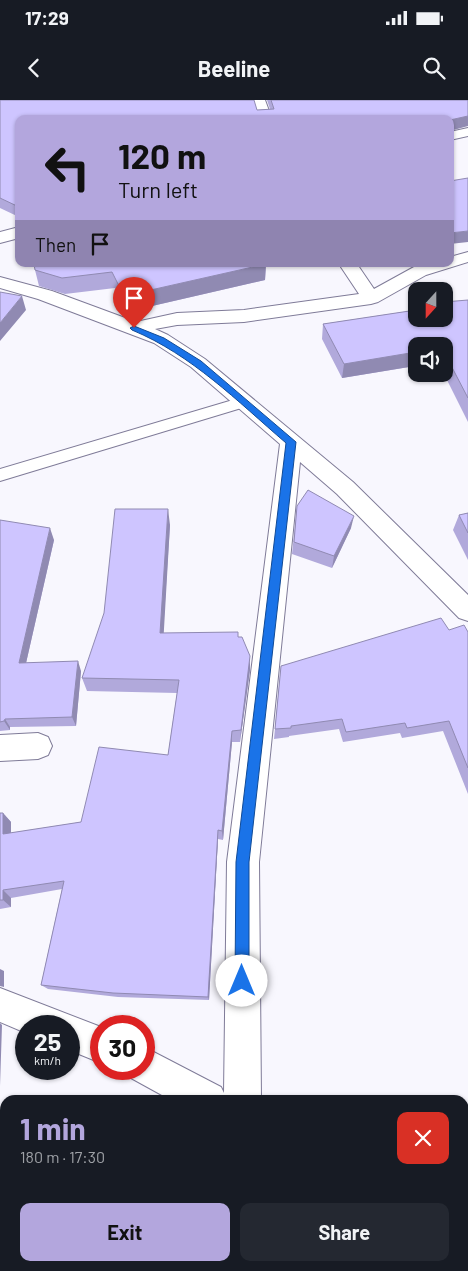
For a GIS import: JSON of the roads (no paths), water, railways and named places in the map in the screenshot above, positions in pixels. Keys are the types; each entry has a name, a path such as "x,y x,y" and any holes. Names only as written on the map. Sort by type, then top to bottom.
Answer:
{"street":[{"path":"258,100 264,115"},
{"path":"454,135 468,132"},
{"path":"0,238 15,233"},
{"path":"454,261 468,257"},
{"path":"350,267 371,298"},
{"path":"134,328 177,319 244,316 371,298 420,271 434,267"},
{"path":"0,282 45,295 134,328 161,339 198,362 345,488 468,611"},
{"path":"242,1095 243,862 291,442"},
{"path":"0,748 38,746"},
{"path":"0,1005 26,1015"},
{"path":"155,1071 199,1095"}],"lane":[{"path":"0,475 243,402"}]}
